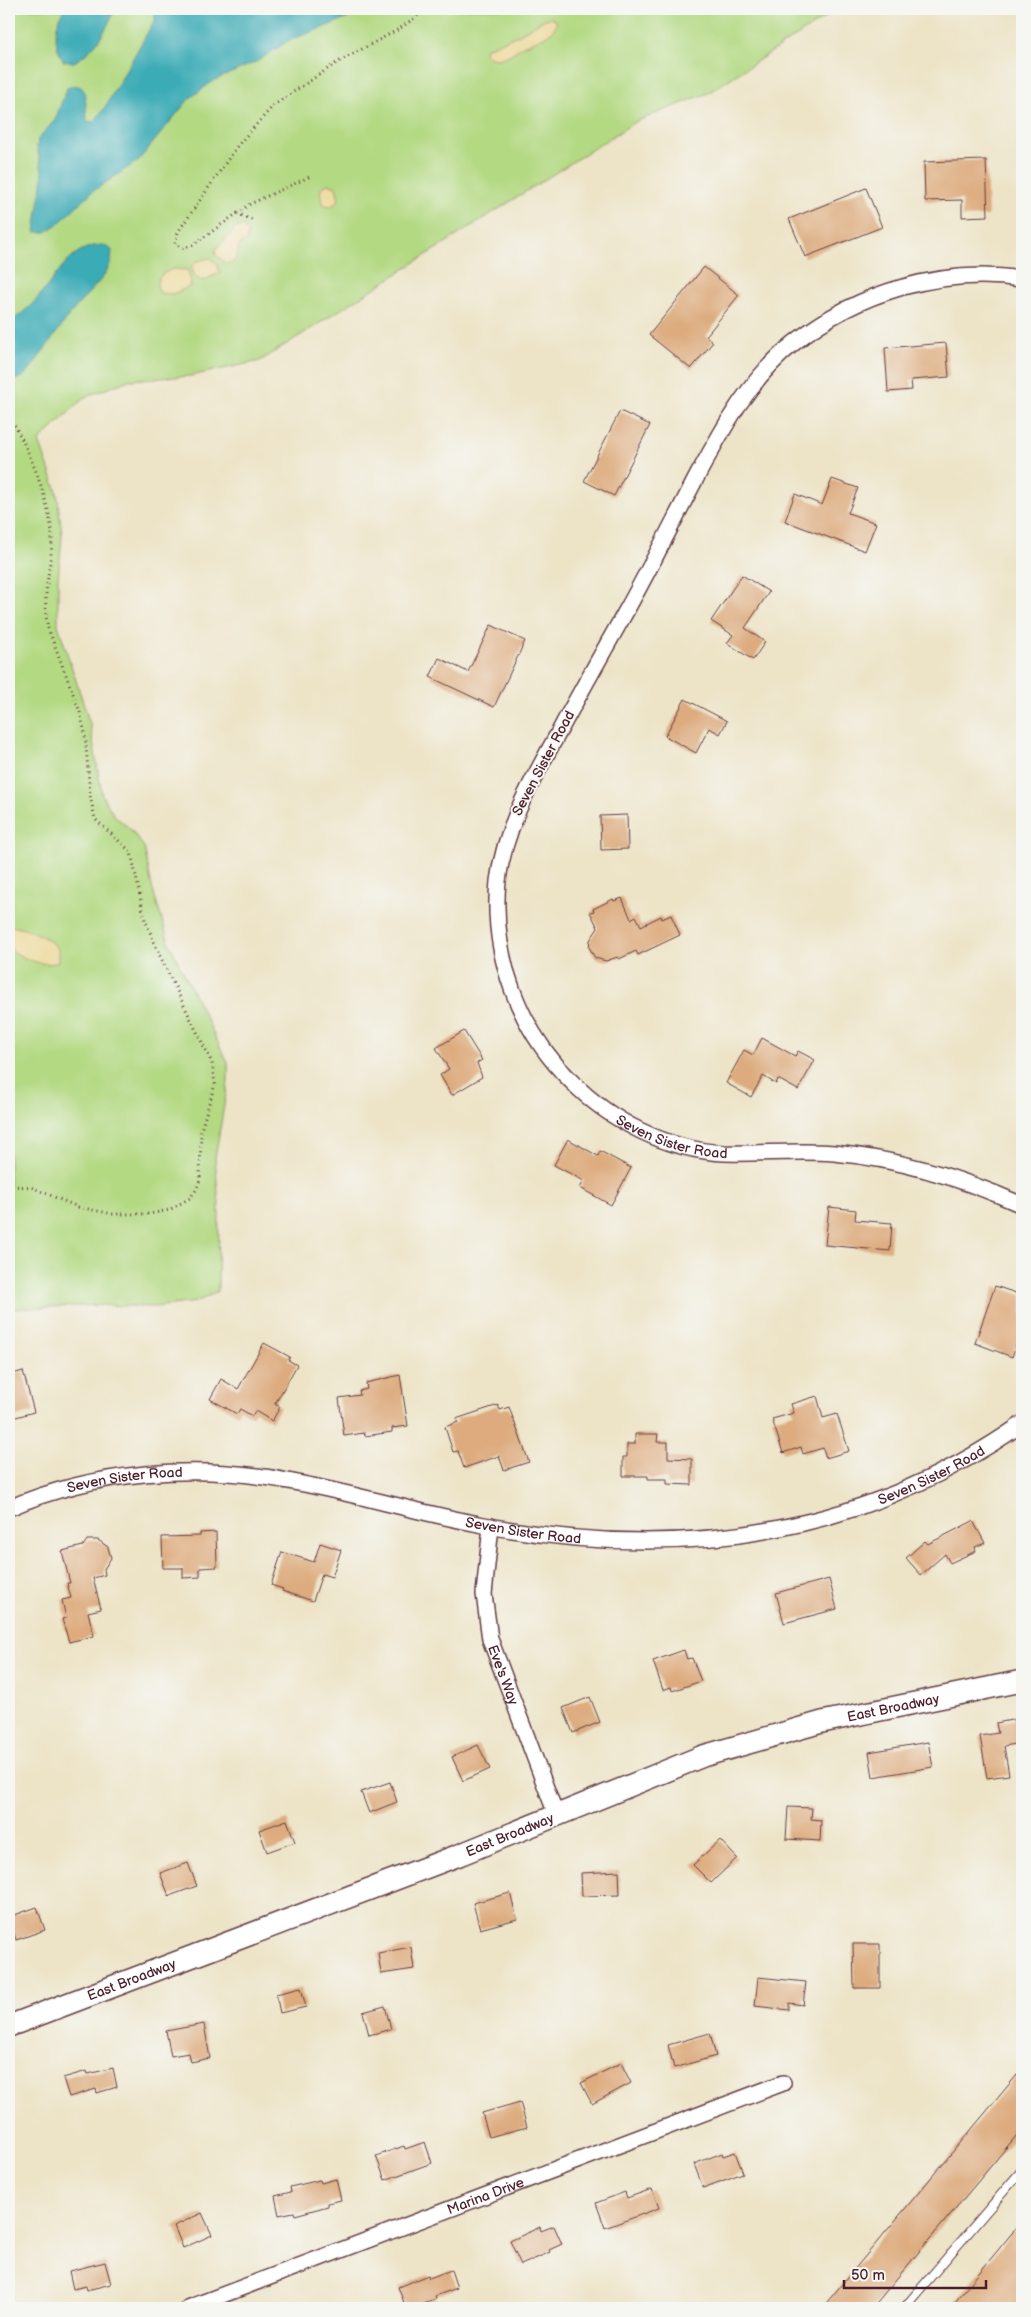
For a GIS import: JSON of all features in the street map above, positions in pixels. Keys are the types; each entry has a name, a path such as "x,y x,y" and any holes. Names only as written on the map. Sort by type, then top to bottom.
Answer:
{"street":[{"name":"Seven Sister Road","path":"1022,279 978,276 954,277 905,286 881,294 858,303 815,328 795,342 759,377 728,419 627,609 521,800 504,845 497,908 498,929 506,971 521,1011 531,1030 551,1059 569,1080 585,1095 620,1120 658,1138 699,1150 720,1153 830,1152 871,1157 911,1165 950,1176 1022,1205"},
{"name":"Seven Sister Road","path":"9,1508 28,1499 70,1487 113,1478 156,1473 244,1474 287,1480 491,1526 589,1540 643,1543 697,1541 751,1535 804,1524 856,1509 906,1490 955,1466 1022,1424"},
{"name":"Eve's Way","path":"491,1526 484,1594 490,1638 557,1817"},
{"name":"East Broadway","path":"9,2026 557,1817 703,1756 822,1722 1022,1681"},
{"name":"Marina Drive","path":"188,2308 783,2083"}],"lane":[{"path":"904,2308 1022,2170"}],"path":[{"path":"309,177 250,204 193,245 184,248 175,244 178,232 233,152 274,105 338,62 399,29 427,9"},
{"path":"237,213 254,221"},
{"path":"9,417 26,450 49,514 52,538 44,614 80,712 85,733 90,795 95,818 132,852 145,920 158,954 212,1062 215,1084 202,1130 200,1180 190,1198 170,1210 150,1214 113,1214 78,1207 31,1187 9,1186"}],"green space":[{"path":"9,9 838,9 708,93 635,122 260,361 190,376 129,380 85,397 39,441 57,492 62,536 58,579 58,625 90,724 102,795 113,814 131,830 144,847 152,887 169,943 228,1063 228,1082 215,1158 219,1206 218,1291 197,1302 154,1307 99,1305 9,1309"}],"sand":[{"path":"552,18 557,22 555,27 544,37 525,45 506,57 495,59 485,54 486,48 518,35 545,19"},
{"path":"328,184 336,187 339,200 332,206 324,205 320,193 322,187"},
{"path":"243,226 248,232 247,241 240,244 235,261 226,264 216,255 215,250 236,228"},
{"path":"210,258 217,264 220,273 202,281 194,274 192,265 197,261"},
{"path":"174,269 188,270 191,286 173,294 160,293 157,284 158,280 162,274"},
{"path":"9,926 29,931 49,940 58,949 58,962 38,963 24,958 13,951 9,947"}],"water":[{"path":"64,9 115,9 99,40 88,52 74,62 63,61 56,41 58,22"},
{"path":"155,9 371,9 288,41 256,62 213,81 189,99 138,161 93,191 59,223 46,232 35,232 43,176 37,147 38,139 55,120 67,88 75,85 81,87 85,92 87,121 94,122 105,107 155,19"},
{"path":"104,245 112,250 111,262 104,276 70,314 29,371 22,377 9,382 9,324 35,301 64,264 72,257 92,246"}],"building":[{"path":"986,160 988,216 962,217 962,200 925,201 924,162"},
{"path":"866,188 882,227 805,257 789,219"},
{"path":"704,267 739,295 706,336 713,342 691,369 649,335"},
{"path":"946,343 949,377 911,380 912,390 888,392 885,348"},
{"path":"620,411 650,425 614,496 584,481"},
{"path":"832,479 858,488 848,513 876,523 865,551 785,521 795,494 822,505"},
{"path":"742,575 769,592 745,628 765,642 753,660 727,643 733,635 711,621"},
{"path":"491,625 525,641 494,707 430,677 439,658 468,672"},
{"path":"685,699 727,721 720,734 709,728 696,753 665,736"},
{"path":"627,815 628,849 601,850 600,816"},
{"path":"622,898 631,919 636,916 641,926 661,916 662,919 671,915 680,935 638,955 636,951 619,959 618,957 606,961 595,958 589,947 590,940 598,928 590,912 613,899 614,901"},
{"path":"464,1031 482,1060 477,1063 482,1077 452,1095 440,1075 449,1069 436,1048"},
{"path":"762,1038 795,1056 798,1051 815,1060 798,1090 778,1079 776,1084 763,1076 751,1097 726,1083 744,1050 753,1055"},
{"path":"568,1139 598,1156 600,1151 631,1168 611,1205 580,1188 584,1181 554,1165"},
{"path":"829,1207 856,1210 855,1220 892,1223 890,1251 825,1245"},
{"path":"995,1286 1022,1295 1022,1328 1012,1357 975,1343"},
{"path":"264,1343 290,1357 288,1360 297,1365 275,1404 280,1407 272,1421 255,1411 252,1416 240,1409 237,1414 210,1399 221,1379 238,1389"},
{"path":"23,1371 34,1412 9,1419 9,1375"},
{"path":"400,1375 408,1426 392,1428 392,1432 365,1436 364,1433 344,1436 339,1398 360,1395 359,1391 367,1389 366,1383"},
{"path":"817,1396 823,1418 837,1414 849,1451 826,1458 823,1448 803,1454 801,1447 783,1453 772,1419 794,1413 791,1404"},
{"path":"498,1405 500,1410 509,1407 529,1462 504,1470 499,1456 464,1468 458,1451 453,1452 445,1427 458,1422 456,1419"},
{"path":"635,1434 658,1434 657,1442 668,1442 668,1458 692,1459 692,1485 667,1484 667,1479 648,1479 648,1476 623,1476 623,1457 627,1457 627,1444 635,1444"},
{"path":"973,1521 985,1543 975,1547 976,1551 950,1563 945,1554 921,1575 906,1558 925,1541 928,1544"},
{"path":"216,1532 217,1567 200,1568 200,1577 183,1578 183,1568 163,1568 162,1537 200,1536 200,1533"},
{"path":"87,1540 98,1540 108,1547 111,1558 104,1569 105,1575 93,1578 101,1609 88,1612 94,1636 69,1642 62,1619 66,1618 62,1600 71,1598 67,1583 70,1583 62,1551 83,1546"},
{"path":"320,1543 341,1550 332,1577 322,1574 313,1601 282,1591 283,1589 271,1585 282,1552 314,1562"},
{"path":"829,1579 837,1609 784,1623 776,1593"},
{"path":"684,1650 687,1659 692,1658 701,1681 672,1691 671,1687 663,1690 653,1661"},
{"path":"590,1697 600,1722 573,1733 563,1708"},
{"path":"1022,1718 1022,1743 1004,1746 1009,1775 987,1778 980,1736 998,1733 996,1723"},
{"path":"928,1742 933,1767 873,1777 869,1752"},
{"path":"478,1745 490,1769 463,1781 452,1757"},
{"path":"390,1782 397,1802 369,1813 361,1792"},
{"path":"788,1807 812,1808 811,1819 821,1820 820,1841 786,1839"},
{"path":"287,1820 295,1842 267,1852 259,1830"},
{"path":"720,1840 737,1858 711,1883 693,1865"},
{"path":"188,1863 197,1886 169,1896 160,1873"},
{"path":"619,1871 620,1895 582,1896 581,1873"},
{"path":"510,1893 517,1919 480,1929 473,1903"},
{"path":"37,1907 45,1930 16,1940 9,1917"},
{"path":"853,1944 880,1944 880,1988 854,1988"},
{"path":"411,1947 414,1969 381,1974 378,1953"},
{"path":"758,1977 806,1982 803,2005 789,2003 789,2010 755,2006"},
{"path":"301,1988 306,2007 280,2013 276,1994"},
{"path":"385,2006 391,2029 369,2035 363,2012"},
{"path":"204,2024 210,2058 191,2062 189,2053 171,2056 166,2031"},
{"path":"710,2033 716,2056 674,2068 668,2045"},
{"path":"621,2063 631,2083 592,2104 581,2083"},
{"path":"113,2068 117,2087 97,2093 96,2089 69,2097 63,2078 87,2071 88,2074"},
{"path":"1022,2069 1022,2129 872,2308 822,2308"},
{"path":"520,2102 527,2127 489,2137 482,2113"},
{"path":"425,2142 432,2163 385,2180 376,2156 404,2146 405,2149"},
{"path":"735,2152 743,2173 703,2188 694,2164 722,2153 723,2156"},
{"path":"336,2179 341,2200 328,2203 328,2206 295,2215 294,2212 279,2215 275,2196 291,2192 290,2187 320,2180 321,2183"},
{"path":"652,2189 659,2208 605,2228 596,2203 625,2192 627,2198"},
{"path":"202,2213 212,2235 183,2248 174,2226"},
{"path":"1022,2221 1022,2308 950,2308"},
{"path":"554,2226 562,2244 549,2250 550,2252 521,2265 510,2241 540,2227 541,2231"},
{"path":"105,2262 111,2284 87,2290 86,2286 73,2289 69,2271"},
{"path":"451,2270 457,2288 435,2296 436,2299 413,2308 406,2308 398,2287 428,2275 429,2278"}]}
